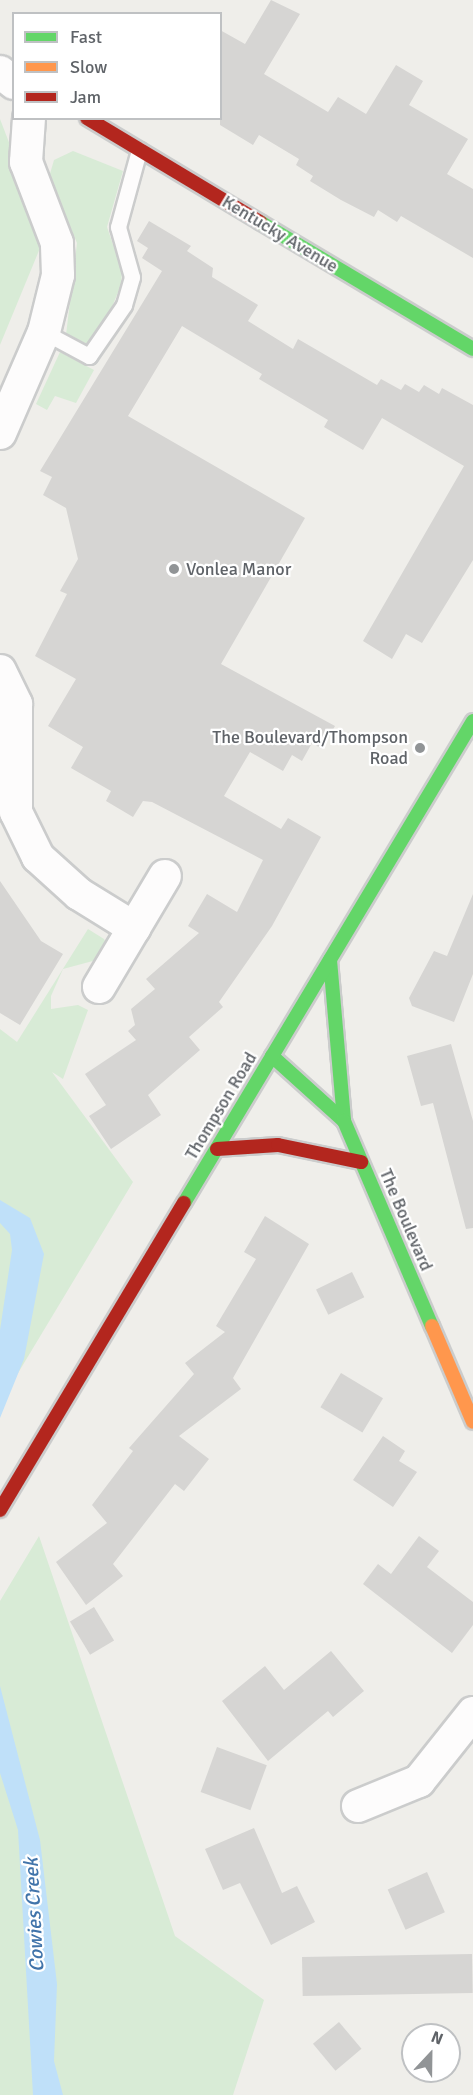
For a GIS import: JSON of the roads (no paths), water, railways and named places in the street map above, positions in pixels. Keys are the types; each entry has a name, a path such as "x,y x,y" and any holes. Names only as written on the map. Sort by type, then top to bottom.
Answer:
{"main road":[{"name":"Kentucky Avenue","path":"90,120 473,349"},
{"name":"Thompson Road","path":"0,1510 473,721"},
{"path":"330,960 344,1121"},
{"name":"The Boulevard","path":"272,1056 344,1121 473,1422"},
{"path":"217,1149 278,1145 361,1162"}],"street":[{"path":"0,72 12,81"},
{"path":"0,433 44,332 55,295 57,243 26,162 29,120"},
{"path":"0,671 16,704 16,812 38,857 79,894 134,928"},
{"path":"99,987 165,876"},
{"path":"358,1806 419,1781 473,1713"}],"lane":[{"path":"44,332 89,356 124,305 132,277 118,227 139,150"}],"water":[{"path":"0,1200 30,1218 44,1254 24,1359 0,1418 0,1330 12,1250 10,1234 0,1223"},
{"name":"Cowies Creek","path":"0,1686 40,1840 57,1984 54,2061 63,2095 33,2095 18,1830 0,1773"}],"place":[{"name":"Vonlea Manor","path":"174,569"},
{"name":"The Boulevard/Thompson Road","path":"420,748"}]}
